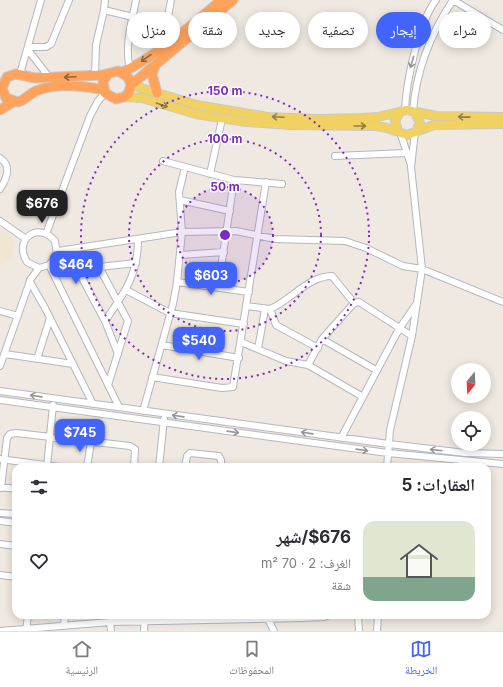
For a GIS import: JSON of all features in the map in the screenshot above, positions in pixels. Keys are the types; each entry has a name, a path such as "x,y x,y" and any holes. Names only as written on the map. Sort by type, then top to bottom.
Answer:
{"highway":[{"path":"180,38 221,0"},
{"path":"180,40 233,0"},
{"path":"13,102 6,98 2,86 22,75 49,78 108,74 115,71 126,70 168,48"},
{"path":"0,110 13,102 22,101 28,95 36,91 57,88 91,88 104,92 116,99 124,97 130,90 131,85 156,64 169,48"},
{"path":"156,64 152,74 157,93"},
{"path":"126,70 131,85"},
{"path":"104,92 103,81 108,74"},
{"path":"22,75 29,83 28,95"}],"main road":[{"path":"131,85 196,105 268,117 318,119 361,118 408,111 446,117 503,117"},
{"path":"124,97 142,98 173,109 222,119 267,124 376,126 407,135 438,125 503,124"},
{"path":"408,111 420,123 416,131"},
{"path":"399,132 395,121 408,111"}],"street":[{"path":"22,75 41,0"},
{"path":"28,48 46,47 51,44 68,0"},
{"path":"96,76 96,45 105,0"},
{"path":"134,12 136,0"},
{"path":"169,12 171,0"},
{"path":"429,12 436,0"},
{"path":"408,111 422,64 438,24 453,0 503,30"},
{"path":"104,10 127,16"},
{"path":"431,20 438,24"},
{"path":"28,48 49,78"},
{"path":"126,70 128,48"},
{"path":"408,111 411,66 417,48"},
{"path":"46,234 90,116 104,92"},
{"path":"210,174 222,119"},
{"path":"411,167 416,131"},
{"path":"387,463 389,444 412,336 422,269 411,167 399,132"},
{"path":"335,156 406,153"},
{"path":"0,158 6,162 8,166 8,173 0,189"},
{"path":"163,161 234,180 282,184"},
{"path":"143,411 162,345 177,282 182,232 179,192 185,167"},
{"path":"218,288 234,180"},
{"path":"152,377 230,388 233,387 259,235 266,182"},
{"path":"180,200 230,211"},
{"path":"0,221 26,239"},
{"path":"58,251 182,232 227,231 259,235 275,239 345,241 366,248 403,266 422,269 503,302"},
{"path":"35,233 46,234 55,241 58,251 54,261 49,265 38,268 32,266 23,256 22,250 26,239 35,233"},
{"path":"105,321 126,290 136,263 138,239"},
{"path":"180,255 224,252"},
{"path":"118,354 105,321 82,276 84,271 99,267 136,263"},
{"path":"49,265 119,407"},
{"path":"0,366 30,281 32,266"},
{"path":"99,267 128,321 108,385"},
{"path":"30,281 38,268"},
{"path":"247,306 267,309 316,279 327,276 332,276 354,303"},
{"path":"30,281 93,404"},
{"path":"177,282 249,292"},
{"path":"126,290 170,313 244,324"},
{"path":"341,438 399,328 418,301"},
{"path":"308,365 322,340 354,303 359,302 412,336"},
{"path":"267,309 276,325 318,348"},
{"path":"258,349 267,309"},
{"path":"0,310 18,316"},
{"path":"37,358 50,318"},
{"path":"322,340 376,370"},
{"path":"241,342 286,361 308,365 363,397"},
{"path":"162,345 239,358"},
{"path":"5,354 73,364"},
{"path":"0,391 449,452 503,454"},
{"path":"47,463 54,398"},
{"path":"0,400 388,453 451,463"},
{"path":"159,463 165,414"},
{"path":"12,489 1,488 2,459 7,438 10,434 16,433 132,447 135,449 134,463"},
{"path":"87,463 90,442"},
{"path":"186,463 187,456 190,453 219,456 221,463"},
{"path":"2,459 28,463"},
{"path":"491,464 503,464"},
{"path":"0,513 12,514"},
{"path":"0,521 12,522"},
{"path":"0,544 12,546"},
{"path":"0,575 12,576"},
{"path":"26,630 27,619"},
{"path":"64,625 65,619"},
{"path":"100,619 100,623"},
{"path":"0,631 26,630 136,619"},
{"path":"144,619 144,631"},
{"path":"268,619 274,631"},
{"path":"358,619 359,631"},
{"path":"377,631 378,619"},
{"path":"110,622 111,631"}],"shaded area":[{"path":"0,229 15,239 12,259 0,266"}]}
